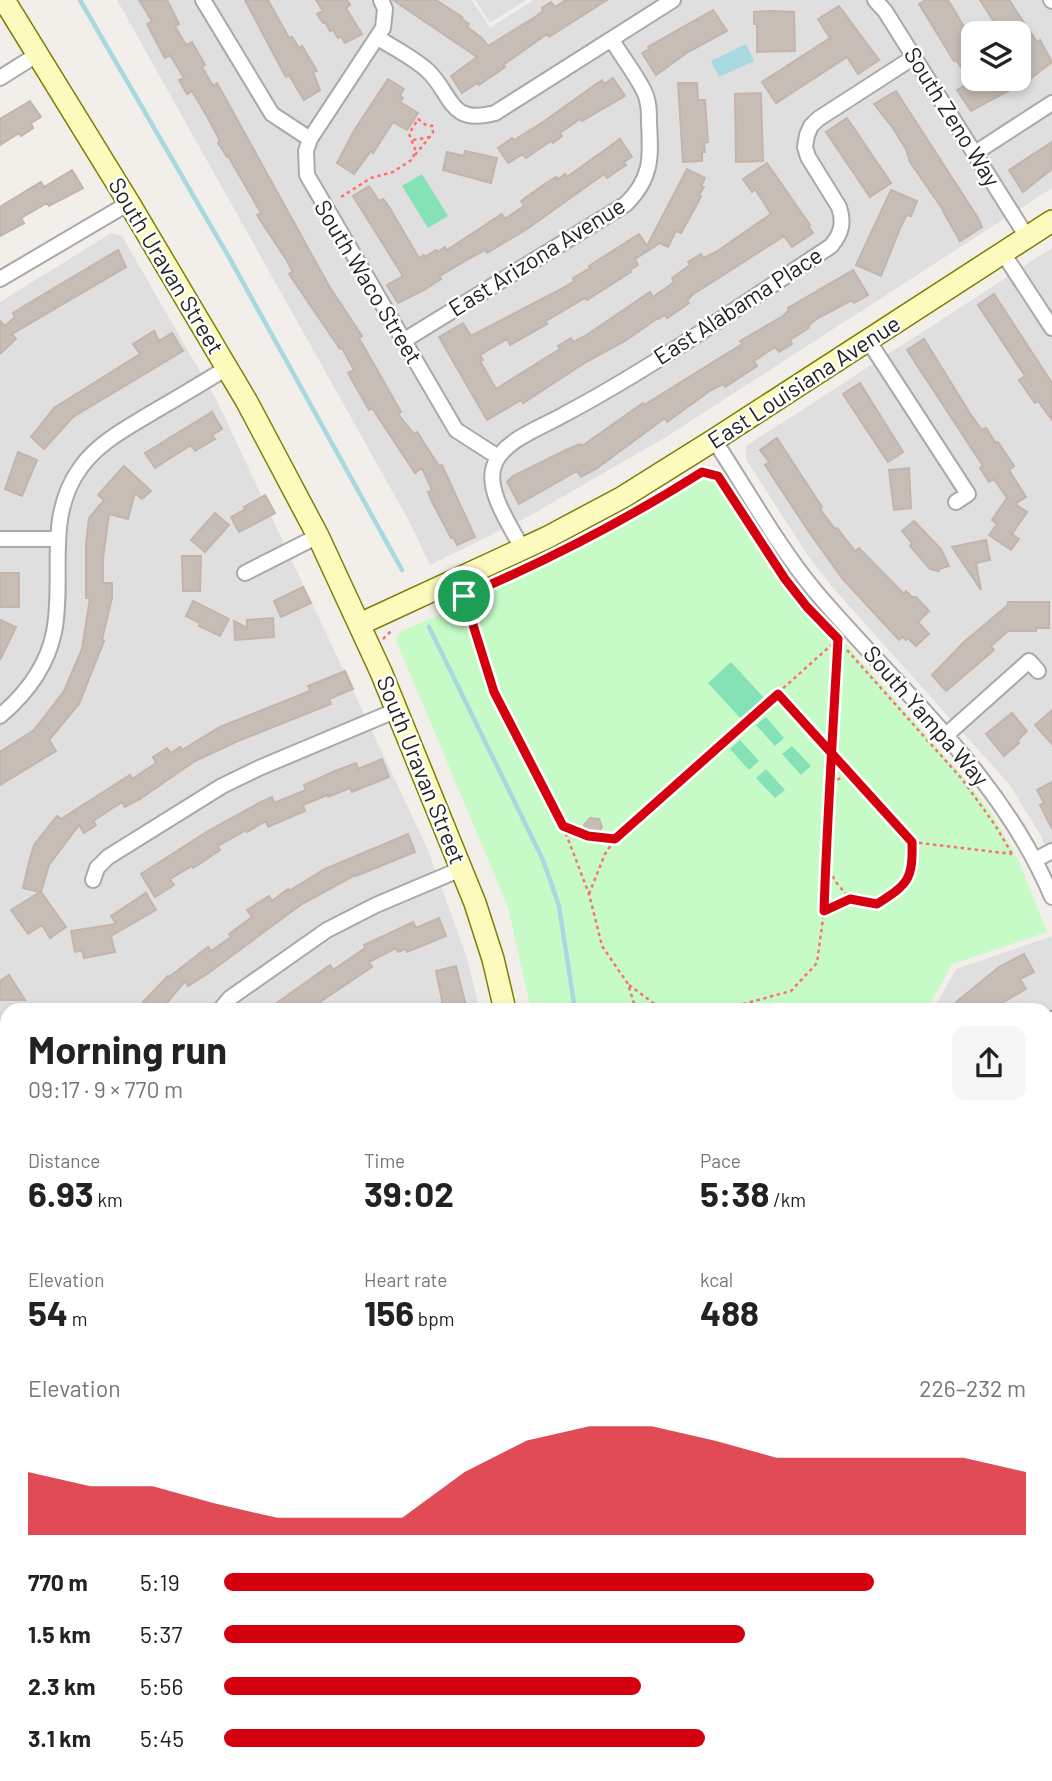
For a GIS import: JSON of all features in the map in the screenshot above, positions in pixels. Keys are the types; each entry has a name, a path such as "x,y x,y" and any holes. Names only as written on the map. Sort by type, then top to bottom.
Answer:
{"street":[{"name":"South Uravan Street","path":"4,0 129,203 265,434 318,536 370,645 461,869 490,950 503,1003"},
{"path":"203,0 272,114 310,139"},
{"name":"South Waco Street","path":"381,0 385,9 384,21 377,38 310,139 304,163 310,183 457,430 498,457"},
{"path":"377,38 427,70 450,104 460,112 483,116 495,113 673,0"},
{"name":"South Zeno Way","path":"875,0 885,11 1027,237"},
{"name":"East Arizona Avenue","path":"403,341 626,204 640,188 649,167 651,153 648,104 644,92 612,40"},
{"path":"0,78 38,54"},
{"name":"East Alabama Place","path":"498,457 516,441 612,388 831,246 839,237 842,215 808,157 807,135 818,119 914,57"},
{"path":"975,153 1052,103"},
{"path":"0,279 129,203"},
{"name":"East Louisiana Avenue","path":"360,624 523,550 623,497 1052,220"},
{"path":"1003,253 1052,328"},
{"path":"868,340 968,494 956,502"},
{"path":"0,716 29,687 47,654 56,611 60,512 66,492 80,467 113,436 226,368"},
{"name":"South Yampa Way","path":"714,440 814,589 1000,800 1035,860 1052,897"},
{"path":"498,457 491,481 494,494 523,550"},
{"path":"245,573 318,536"},
{"path":"0,539 57,539"},
{"path":"945,736 1029,661 1038,671"},
{"path":"93,880 97,868 108,857 222,786 258,768 397,710"},
{"path":"1035,860 1052,851"},
{"path":"226,1003 327,930 376,905 461,869"}],"path":[{"path":"341,197 371,178 393,172 413,159 433,133 433,125 426,125 418,119 409,134 413,140 415,155"},
{"path":"413,140 431,137"},
{"path":"634,1003 628,984 602,946 590,894 563,826 494,692 464,596 576,544 702,472 718,476 743,515"},
{"path":"770,555 807,607 962,779 1012,853"},
{"path":"370,645 387,637 394,627"},
{"path":"590,894 605,854 615,839 838,639"},
{"path":"747,1003 791,991 817,963 824,911 838,639"},
{"path":"778,694 912,842 913,866 903,887 877,904 850,899 824,911"},
{"path":"830,783 850,774"},
{"path":"563,826 588,836 615,839"},
{"path":"912,842 1012,853 1035,860"},
{"path":"826,861 835,881 850,899"},
{"path":"628,984 653,1003"}],"shaded area":[{"path":"117,0 472,0 490,28 533,0 1052,0 1052,188 666,437 531,515 430,565 409,521"},
{"path":"475,0 526,0 490,23"},
{"path":"111,233 122,236 217,401 428,850 467,958 478,1003 0,1003 0,302"},
{"path":"1052,248 1052,861 1040,834 1009,784 833,588 806,553 746,459 746,446"},
{"path":"1052,936 1052,1003 937,1003 956,969"}],"green space":[{"path":"422,174 448,216 428,228 402,186"},
{"path":"710,471 719,474 785,575 964,778 992,814 1017,857 1047,932 952,964 931,1003 529,1003 508,907 396,640 402,631 580,549"},
{"path":"731,662 766,700 743,721 708,683"},
{"path":"766,717 784,738 775,746 756,725"},
{"path":"740,740 759,761 749,770 730,749"},
{"path":"792,746 811,766 801,775 782,754"},
{"path":"766,769 785,790 775,798 756,778"}],"water":[{"path":"746,44 754,61 719,77 711,61"}],"building":[{"path":"139,0 167,0 179,24 175,26 186,45 192,42 213,86 217,83 329,286 362,336 359,338 401,412 398,414 414,434 417,432 439,466 442,465 475,537 457,545 453,537 451,538 431,500 428,492 432,490 422,468 415,473 372,408 369,410 348,373 354,370 342,348 340,349 289,274 293,272 257,215 261,213 218,143 220,141 208,118 192,91 187,94 179,80 184,78 170,55 165,58 147,24 152,21"},
{"path":"245,0 268,0 289,38 292,37 299,48 302,46 317,71 313,72 320,90 304,100 289,75 286,77"},
{"path":"316,0 347,0 350,5 346,8 362,34 345,43 341,36 338,38 317,14 323,11"},
{"path":"393,0 436,0 462,17 469,24 467,27 488,46 535,17 551,2 555,7 566,0 607,0 549,37 547,34 503,65 505,67 462,93 451,76 477,57"},
{"path":"926,0 948,0 961,22 961,67 954,61 919,4"},
{"path":"980,0 1009,0 1023,21 993,21"},
{"path":"839,6 879,60 858,74 847,57 776,103 762,82 830,38 818,19"},
{"path":"713,10 727,31 688,52 656,75 642,53"},
{"path":"754,12 794,12 795,51 757,52"},
{"path":"1031,33 1037,42 1040,40 1052,62 1031,78"},
{"path":"613,78 625,96 582,121 580,119 560,133 562,136 553,143 551,141 526,158 523,154 508,163 498,148 540,124 602,80 604,84"},
{"path":"388,79 404,89 400,102 418,113 407,130 393,122 373,153 371,151 354,174 337,163 355,129"},
{"path":"678,83 697,83 698,100 705,100 708,142 704,143 702,161 683,162"},
{"path":"961,88 961,91 1008,91 971,111 957,90"},
{"path":"896,91 982,227 960,241 944,213 946,214 910,162 906,149 874,104"},
{"path":"761,93 763,161 736,162 735,94"},
{"path":"30,101 41,117 31,123 33,128 0,145 0,119"},
{"path":"847,118 891,183 870,197 826,132"},
{"path":"620,139 632,157 624,162 626,165 607,178 604,174 527,229 487,253 485,250 470,258 440,276 441,279 424,290 398,303 387,285 403,276 353,196 369,186 379,201 383,199 388,205 419,258 424,255 425,257 445,247 447,250 502,214 505,219 524,206 521,201 546,183 565,174 567,177"},
{"path":"1052,142 1052,169 1023,192 1009,170"},
{"path":"465,151 497,158 491,183 443,170 447,152 464,156"},
{"path":"767,163 813,233 792,247 784,236 692,295 687,301 689,303 667,318 665,315 658,318 523,403 521,400 487,420 439,337 463,323 471,336 565,287 574,281 573,278 590,268 589,266 639,234 647,246 687,169 705,178 696,206 681,233 676,231 668,247 660,243 635,259 638,265 630,270 631,272 587,300 585,298 510,345 507,339 480,355 483,360 480,361 496,389 560,349 558,346 571,338 573,342 585,336 650,292 653,297 674,282 672,278 690,265 688,262 701,254 703,258 716,252 771,214 755,189 752,192 743,179"},
{"path":"72,170 83,188 49,206 47,203 21,218 24,223 0,236 0,207 41,182 44,187"},
{"path":"891,190 917,201 911,216 907,215 901,226 881,276 856,265"},
{"path":"118,250 126,267 12,334 16,339 0,354 0,321 5,326 15,317 13,313"},
{"path":"853,270 868,295 854,303 852,300 818,318 809,328 790,340 792,344 779,352 775,347 754,361 757,366 725,387 723,384 711,390 667,422 665,418 596,469 581,477 577,471 519,504 507,482 513,476 566,450 580,444 582,446 643,403 644,405 742,344 740,341 783,316 788,308"},
{"path":"994,294 1052,383 1052,420 1038,401 1035,403 1019,380 1025,376 978,305"},
{"path":"154,331 159,341 172,333 183,351 73,417 44,449 31,437 54,408 140,354 133,344"},
{"path":"924,339 971,415 982,430 986,428 996,443 998,442 1014,466 1009,470 1026,497 1015,504 1027,512 1012,534 1019,539 1011,550 989,535 997,524 992,520 1007,498 994,479 989,482 980,468 983,466 907,350"},
{"path":"860,383 903,452 888,462 843,394"},
{"path":"212,412 222,429 212,435 215,439 195,451 191,445 155,468 145,453"},
{"path":"777,438 835,529 837,528 855,551 859,548 904,594 906,591 916,597 929,611 918,622 929,634 916,646 908,638 899,640 842,578 807,529 765,465 769,462 760,450"},
{"path":"18,452 37,460 22,496 5,489"},
{"path":"124,466 151,491 142,499 135,493 128,519 109,514 103,558 103,583 112,583 112,598 102,640 104,641 79,704 49,740 56,751 0,785 0,752 34,730 64,691 82,649 90,598 86,598 89,518 104,500 98,495"},
{"path":"909,468 911,508 894,510 889,470"},
{"path":"265,495 275,513 239,532 231,517"},
{"path":"215,513 229,525 205,552 191,540"},
{"path":"914,521 941,549 949,566 939,571 930,569 910,546 912,543 902,531"},
{"path":"986,540 990,560 976,563 981,590 952,547"},
{"path":"182,556 201,556 200,591 183,591"},
{"path":"0,573 19,573 19,607 0,607"},
{"path":"303,587 311,603 281,617 274,601"},
{"path":"193,601 229,619 220,636 186,616"},
{"path":"1008,602 1049,602 1049,628 1008,631 991,646 994,650 946,691 932,675 964,642 1008,605"},
{"path":"273,618 274,637 235,640 234,621 247,628 247,620"},
{"path":"0,620 16,627 0,660"},
{"path":"345,671 353,689 329,699 331,704 195,761 140,799 125,807 122,802 93,821 96,825 84,833 79,825 49,865 41,892 66,927 50,938 42,925 28,934 11,910 40,892 23,888 34,845 57,816 61,819 130,775 132,779 156,763 153,757 167,748 171,753 180,747 182,750 220,727 310,691 308,686"},
{"path":"1052,710 1052,744 1035,725"},
{"path":"1012,713 1027,731 1017,741 1019,743 1004,756 986,734"},
{"path":"382,759 389,777 352,792 350,788 328,797 327,795 303,805 305,811 268,827 266,821 247,832 246,830 218,846 220,850 204,861 170,879 174,885 155,897 141,874 208,831 259,803 272,797 274,803 306,790 304,785 335,771 356,763 358,769"},
{"path":"1052,782 1052,829 1040,805 1044,803 1037,790"},
{"path":"590,818 599,819 602,827 597,834 588,833 584,825"},
{"path":"408,834 415,852 355,875 302,904 207,974 188,986 185,981 167,1003 143,1002 168,976 208,947 211,951 231,937 229,934 252,917 247,910 269,896 272,901 325,869"},
{"path":"146,893 156,910 111,936 115,952 84,958 82,950 75,952 71,931 116,924 111,916"},
{"path":"439,918 446,936 407,952 405,949 398,952 396,948 369,962 372,967 321,1003 277,1003 330,965 333,970 365,948 364,945 413,922 416,928"},
{"path":"1024,954 1034,972 1020,979 1026,989 1002,1003 956,1002 999,967"},
{"path":"456,966 465,1003 443,1003 436,971"},
{"path":"9,975 25,1000 0,1000 0,981"}],"waterway":[{"path":"80,0 230,259 402,570"},
{"path":"429,627 543,860 559,906 574,1003"}],"route":[{"path":"464,596 494,692 563,826 588,836 615,839 778,694 832,754 912,842 913,866 903,887 877,904 850,899 824,911 830,783 832,754 838,639 785,579 718,476 702,472 542,562 464,596"}]}
